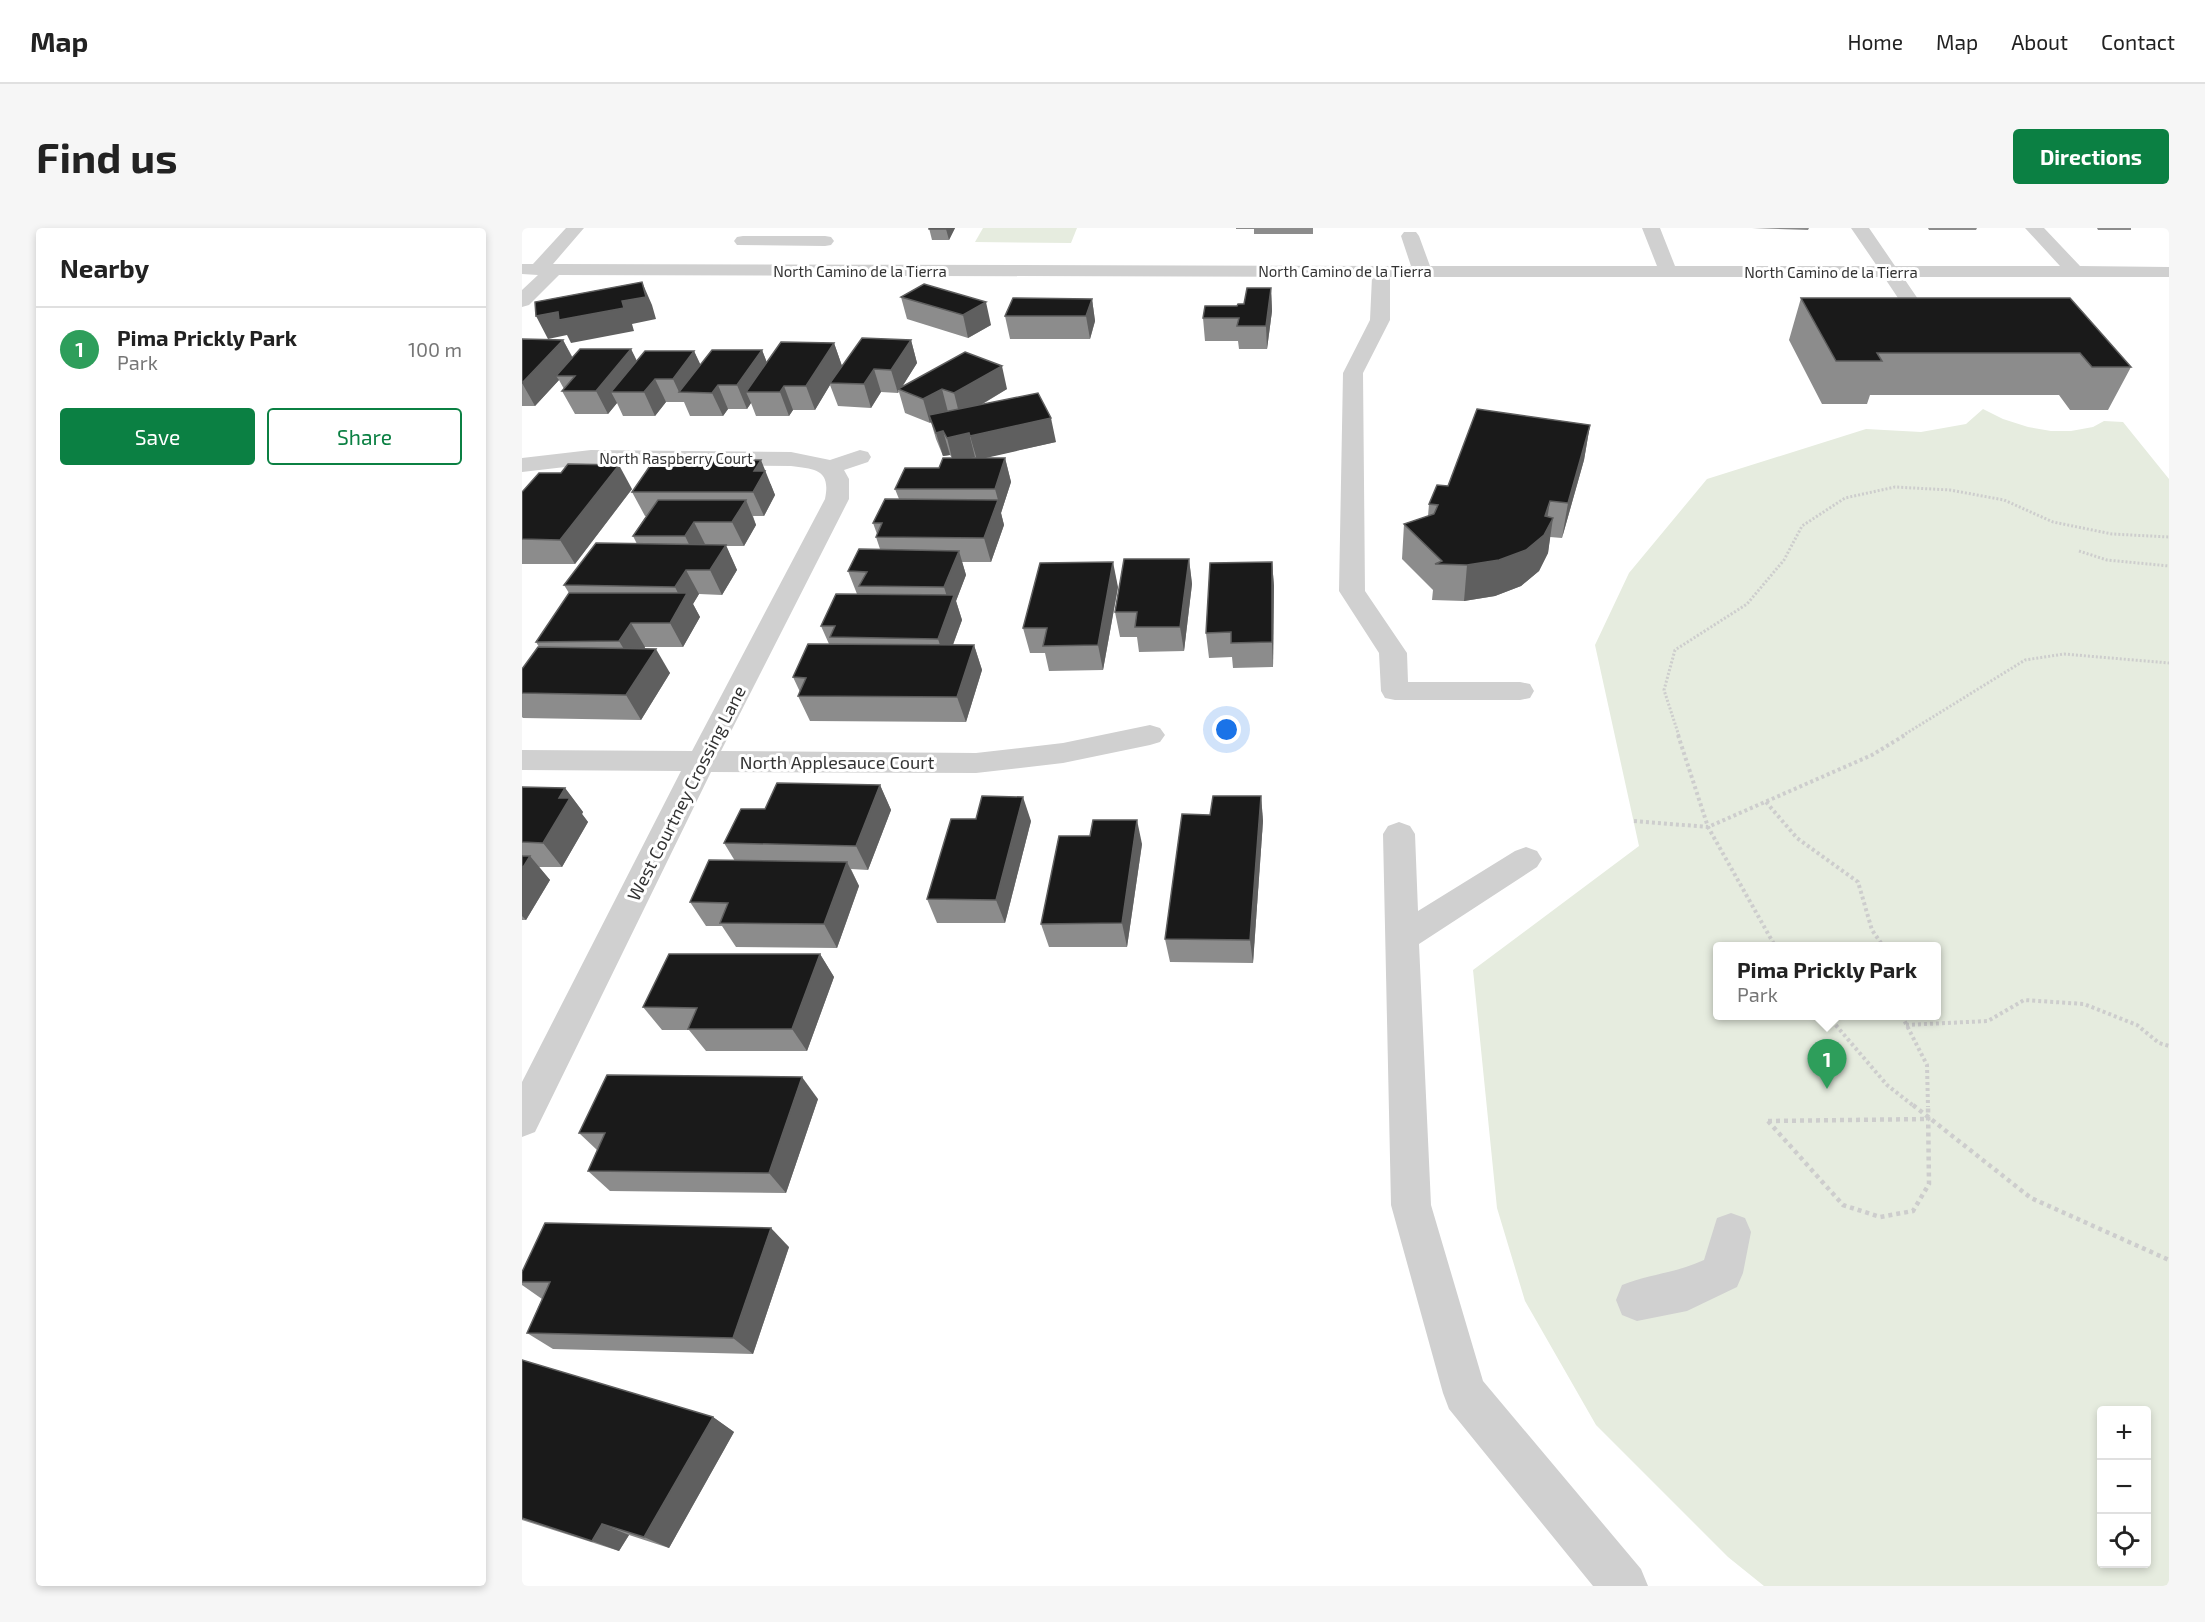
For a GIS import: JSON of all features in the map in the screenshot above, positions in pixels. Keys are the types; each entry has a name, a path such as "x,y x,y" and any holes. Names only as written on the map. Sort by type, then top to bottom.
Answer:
{"street":[{"path":"522,301 537,269 574,228"},
{"path":"1651,228 1668,272"},
{"path":"1860,228 1923,321"},
{"path":"2034,228 2075,272"},
{"path":"718,270 748,234 825,241"},
{"path":"1410,236 1422,271"},
{"name":"North Camino de la Tierra","path":"537,269 1102,273 2169,272"},
{"path":"1381,271 1380,320 1353,373 1352,591 1393,653 1395,691 1520,691"},
{"name":"North Raspberry Court","path":"522,465 591,457 776,458 806,460 829,468"},
{"path":"829,468 860,457"},
{"name":"West Courtney Crossing Lane","path":"522,1120 701,761 837,499 840,483 838,476 829,468"},
{"name":"North Applesauce Court","path":"522,760 976,763 1063,753 1150,735"},
{"path":"1399,834 1411,1205 1465,1393 1624,1586"},
{"path":"1402,938 1526,860"},
{"path":"1637,1300 1687,1290 1722,1273 1731,1232"},
{"path":"1583,1539 1637,1586"}],"path":[{"path":"1773,942 1708,827 1664,690 1675,650 1747,604 1784,560 1803,526 1845,498 1895,487 1950,490 2004,500 2053,522 2112,534 2169,537"},
{"path":"2079,551 2107,560 2169,566"},
{"path":"1634,821 1708,827 1872,755 2025,660 2064,654 2169,663"},
{"path":"1766,802 1797,838 1858,882 1872,930 1880,942"},
{"path":"1906,1025 1988,1021 2024,1000 2084,1004 2137,1025 2159,1043 2169,1046"},
{"path":"1831,1020 1887,1085 2031,1198 2169,1260"},
{"path":"1904,1020 1927,1065 1930,1119 1929,1184 1913,1211 1880,1217 1843,1205 1768,1122 1930,1119"}],"shaded area":[{"path":"983,228 1077,228 1071,243 975,242"},
{"path":"1983,409 2003,419 2051,431 2071,431 2093,427 2104,421 2123,422 2169,479 2169,1586 1764,1586 1728,1557 1596,1425 1525,1301 1497,1208 1473,970 1639,846 1595,645 1629,573 1707,479 1866,429 1921,432 1966,424"}],"building":[{"path":"642,282 646,297 622,301 624,308 559,320 558,312 536,316 535,302"},
{"path":"924,284 986,302 963,315 901,297"},
{"path":"1247,288 1271,288 1266,326 1237,326 1239,318 1203,318 1205,306 1244,304"},
{"path":"1013,298 1092,299 1086,316 1005,316"},
{"path":"1801,298 2070,298 2131,367 2092,367 2080,353 1877,353 1882,361 1836,361"},
{"path":"862,338 911,340 891,370 874,369 864,384 830,383"},
{"path":"522,339 563,340 522,383"},
{"path":"781,342 834,343 806,386 784,386 780,392 746,392"},
{"path":"580,349 631,349 596,391 562,391 575,376 556,376"},
{"path":"712,350 762,350 737,385 718,385 712,393 679,392"},
{"path":"645,351 694,351 673,379 655,379 644,392 611,392"},
{"path":"965,352 1002,366 954,393 942,389 923,399 898,389"},
{"path":"1038,393 1051,418 970,436 969,433 947,438 943,431 936,433 929,415"},
{"path":"1477,409 1590,425 1568,503 1550,501 1545,516 1553,518 1544,535 1526,550 1499,560 1467,565 1435,564 1442,561 1404,524 1434,514 1438,505 1429,504 1437,485 1448,486"},
{"path":"943,458 1005,458 995,489 895,489 905,468 939,468"},
{"path":"654,460 761,460 754,471 765,471 753,492 632,492"},
{"path":"568,464 619,465 560,540 522,539 522,492 539,473 561,473"},
{"path":"885,499 998,500 984,538 876,537 882,523 873,523"},
{"path":"658,500 746,500 732,522 694,522 685,536 633,536"},
{"path":"596,543 726,545 710,570 686,570 675,587 564,585"},
{"path":"859,549 959,551 944,587 859,586 867,572 848,571"},
{"path":"1124,559 1189,559 1180,627 1135,627 1137,612 1115,612"},
{"path":"1113,562 1098,645 1043,646 1047,628 1023,628 1040,563"},
{"path":"1272,562 1272,642 1231,643 1231,632 1206,633 1210,563"},
{"path":"569,593 687,593 670,623 631,623 619,641 536,642"},
{"path":"836,594 954,595 938,639 830,637 835,626 821,626"},
{"path":"808,644 974,645 957,697 798,696 806,678 793,677"},
{"path":"538,647 656,649 626,695 522,693 522,669"},
{"path":"777,783 880,785 856,846 724,843 741,809 765,809"},
{"path":"522,787 565,788 559,798 570,798 543,843 522,842"},
{"path":"982,796 1023,797 996,900 927,899 951,819 976,819"},
{"path":"1213,796 1261,796 1250,940 1165,939 1182,814 1210,815"},
{"path":"1093,820 1137,820 1122,923 1041,924 1059,836 1090,836"},
{"path":"522,856 530,856 522,869"},
{"path":"709,860 847,862 824,924 720,923 728,903 690,902"},
{"path":"669,954 820,954 792,1029 688,1029 697,1008 643,1007"},
{"path":"607,1075 802,1077 769,1173 588,1171 605,1133 579,1133"},
{"path":"545,1223 771,1228 733,1338 527,1333 550,1282 522,1282 522,1272"},
{"path":"522,1360 713,1417 644,1537 602,1524 592,1541 522,1518"}],"place":[{"name":"Pima Prickly Park","path":"1827,1089"}]}
